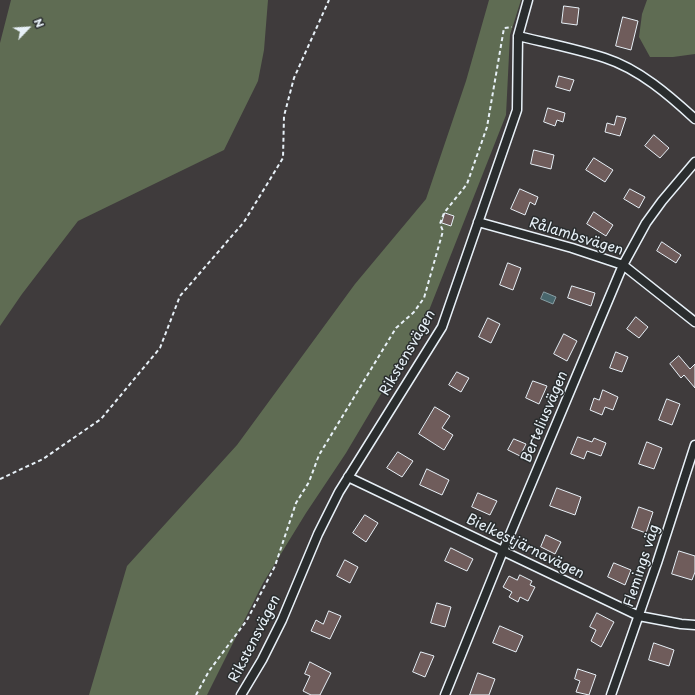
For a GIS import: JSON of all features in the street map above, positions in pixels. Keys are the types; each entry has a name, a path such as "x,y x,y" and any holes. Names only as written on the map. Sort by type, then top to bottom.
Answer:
{"street":[{"name":"Rikstensvägen","path":"244,694 272,640 318,534 339,492 442,327 517,110 518,36 528,0"},
{"path":"518,36 605,58 625,67 673,98 695,120"},
{"name":"Berteliusvägen","path":"445,695 503,551 623,265 646,223 662,201 695,162"},
{"name":"Rålambsvägen","path":"478,222 572,248 623,265 695,322"},
{"name":"Flemings väg","path":"611,695 639,616 695,445"},
{"name":"Bielkestjärnavägen","path":"348,478 639,616 681,624 695,625"}],"path":[{"path":"0,479 43,459 102,419 160,348 180,296 244,222 282,158 284,116 294,78 329,0"},
{"path":"196,695 209,671 247,620 275,566 296,503 309,482 319,455 396,328 414,312 424,298 443,231 440,224 444,213 467,184 487,127 504,28 521,26"}],"green space":[{"path":"11,0 268,0 264,50 258,81 224,150 78,221 22,294 0,326 0,43"},
{"path":"489,0 521,0 510,35 506,115 426,318 346,453 306,513 263,583 207,695 89,695 127,566 237,445 355,284 426,199 466,81"},
{"path":"647,0 695,0 695,54 673,57 650,57 639,37 642,14"}],"water":[{"path":"544,292 556,297 553,304 541,299"}],"building":[{"path":"564,6 579,8 577,25 562,23"},
{"path":"623,17 638,21 631,50 616,46"},
{"path":"559,76 574,80 570,91 556,87"},
{"path":"548,108 565,113 563,122 557,120 555,126 544,122"},
{"path":"617,116 626,118 620,136 605,132 607,123 614,125"},
{"path":"654,135 669,148 660,158 645,146"},
{"path":"534,150 554,155 551,169 531,164"},
{"path":"594,158 613,170 605,182 586,170"},
{"path":"520,189 538,197 535,205 530,202 525,215 511,209"},
{"path":"630,189 645,197 639,208 624,199"},
{"path":"594,212 613,225 606,236 587,224"},
{"path":"445,213 454,216 451,226 442,223"},
{"path":"662,242 681,255 676,263 657,251"},
{"path":"508,263 521,268 513,290 500,285"},
{"path":"572,286 595,293 591,306 568,298"},
{"path":"636,317 648,327 639,338 627,329"},
{"path":"488,318 500,324 491,343 479,337"},
{"path":"564,334 577,341 567,361 554,354"},
{"path":"616,352 628,357 622,372 610,368"},
{"path":"679,356 690,369 695,364 695,388 684,375 681,378 670,364"},
{"path":"457,372 469,378 461,392 449,385"},
{"path":"533,381 547,386 539,404 526,398"},
{"path":"603,390 618,397 613,410 605,407 602,415 590,410 594,398 599,400"},
{"path":"667,399 680,404 672,425 659,420"},
{"path":"435,407 450,416 442,428 453,435 444,450 419,434"},
{"path":"578,437 592,442 594,438 606,443 601,456 587,451 584,459 571,454"},
{"path":"514,439 526,444 520,456 508,450"},
{"path":"647,442 662,448 654,469 639,464"},
{"path":"398,452 413,461 402,477 387,468"},
{"path":"427,469 449,480 442,495 420,485"},
{"path":"557,488 581,497 575,515 550,506"},
{"path":"478,493 497,501 490,515 472,507"},
{"path":"639,507 653,512 646,533 632,528"},
{"path":"365,515 378,523 366,542 353,533"},
{"path":"546,535 561,542 555,554 541,547"},
{"path":"451,548 473,559 467,571 445,561"},
{"path":"679,551 695,556 695,572 692,580 672,574"},
{"path":"345,560 358,567 350,583 337,576"},
{"path":"614,563 631,570 625,585 608,577"},
{"path":"520,575 532,581 530,585 535,587 528,601 520,597 518,602 509,597 512,592 503,587 509,576 517,580"},
{"path":"437,603 451,607 445,627 431,623"},
{"path":"329,611 341,616 330,639 311,631 316,620 323,624"},
{"path":"597,613 614,622 601,647 591,641 596,630 590,627"},
{"path":"500,626 523,636 516,652 493,643"},
{"path":"654,643 674,650 669,666 649,660"},
{"path":"421,652 434,656 425,677 413,672"},
{"path":"310,662 331,673 320,695 311,695 303,691 310,676 305,674"},
{"path":"578,669 596,675 589,695 576,692 580,681 575,679"},
{"path":"478,673 495,679 489,695 470,695"}]}
